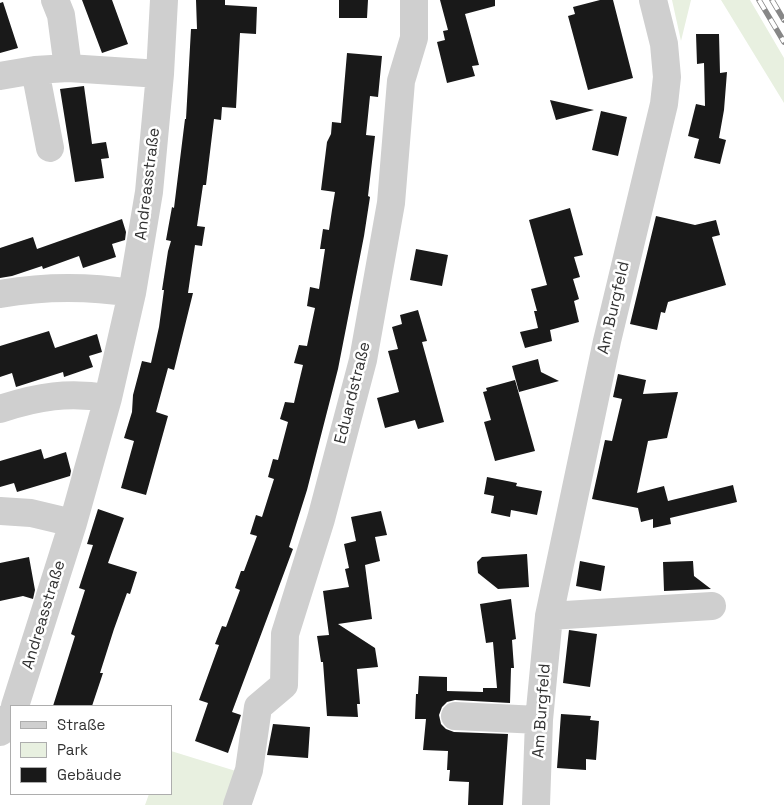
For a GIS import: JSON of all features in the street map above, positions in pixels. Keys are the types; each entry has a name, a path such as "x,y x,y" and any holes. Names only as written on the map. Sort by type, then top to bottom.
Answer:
{"street":[{"path":"55,0 61,14 68,68"},
{"name":"Andreasstraße","path":"15,705 72,523 108,398 132,293 149,192 160,74 164,0"},
{"name":"Eduardstraße","path":"237,805 248,770 258,706 284,685 285,634 321,519 363,360 391,202 401,81 414,38 414,0"},
{"name":"Am Burgfeld","path":"536,805 539,720 550,616 607,341 664,104 668,77 664,44 654,0"},
{"path":"0,76 34,70 68,68 160,74"},
{"path":"34,70 50,148"},
{"path":"0,294 62,287 132,293"},
{"path":"0,409 50,396 86,395 108,398"},
{"path":"0,511 31,513 72,523"},
{"path":"550,616 712,606"},
{"path":"455,716 539,720"},
{"path":"0,732 6,728 10,718"}],"green space":[{"path":"672,0 691,0 681,41"},
{"path":"721,0 750,0 784,58 784,103"},
{"path":"172,751 239,772 229,805 145,805 149,795 172,795"}],"building":[{"path":"82,0 112,0 128,44 102,53"},
{"path":"196,0 225,0 225,5 257,7 256,34 240,33 236,108 222,107 221,120 214,119 206,185 203,185 197,226 205,227 202,246 195,245 188,293 193,293 174,370 168,368 156,412 168,416 146,495 121,488 134,441 124,438 132,412 133,395 142,361 151,363 159,327 164,290 162,290 171,241 166,240 172,207 174,208 186,119 191,29 197,29"},
{"path":"339,0 368,0 367,18 339,18"},
{"path":"440,0 495,0 495,6 465,14 479,65 472,66 475,76 447,83 437,42 445,40 443,31 448,30"},
{"path":"600,0 613,0 633,78 588,90 568,16 575,14 573,7"},
{"path":"3,2 18,48 0,53 0,3"},
{"path":"696,34 719,34 720,73 727,72 724,110 719,138 726,140 720,164 694,158 699,139 688,136 696,104 705,106 704,63 697,64"},
{"path":"347,53 382,56 378,97 370,96 366,135 375,136 368,196 370,197 364,236 338,369 307,490 289,547 293,549 232,712 241,715 228,753 195,741 208,703 199,700 219,645 215,644 222,626 226,627 240,590 235,588 241,571 244,571 257,536 250,534 256,515 262,517 274,479 268,477 273,459 278,460 288,422 280,419 285,402 294,403 303,365 294,363 299,345 307,346 315,308 307,306 310,287 319,289 325,249 320,249 323,229 329,230 335,192 321,190 327,142 331,134 332,122 341,123"},
{"path":"84,86 92,144 106,142 109,158 101,159 104,178 75,182 60,89"},
{"path":"550,100 594,110 556,120"},
{"path":"601,111 627,117 618,156 592,150"},
{"path":"570,208 583,255 574,257 580,277 573,279 579,299 574,301 579,322 550,330 552,341 525,348 520,332 538,328 534,311 537,311 531,289 547,285 529,220"},
{"path":"656,216 695,225 716,220 720,235 712,237 726,285 668,302 665,313 661,312 657,330 630,324"},
{"path":"122,219 126,232 125,240 112,244 116,257 83,268 79,256 43,269 42,266 0,278 0,248 33,237 37,249"},
{"path":"416,249 448,255 442,286 410,280"},
{"path":"418,310 427,341 422,342 444,422 418,429 415,420 385,428 377,398 399,392 388,351 398,349 392,327 402,324 400,315"},
{"path":"49,331 55,348 97,334 102,352 89,356 93,367 64,377 63,372 16,387 12,373 0,377 0,346"},
{"path":"538,359 541,372 559,381 519,392 512,366"},
{"path":"618,374 646,380 643,394 678,392 667,438 648,441 637,493 664,486 668,501 733,485 737,502 670,518 671,524 653,528 653,519 641,522 638,508 592,499 605,440 612,441 622,399 613,397"},
{"path":"515,380 535,451 495,461 484,422 491,420 483,392 487,391 486,388"},
{"path":"41,449 44,459 66,452 71,471 70,476 17,492 14,483 0,487 0,461"},
{"path":"487,477 517,483 516,486 542,491 537,515 511,510 510,517 491,513 494,496 484,494"},
{"path":"98,509 124,518 108,563 137,572 130,594 127,593 114,629 92,705 53,705 75,636 71,634 85,590 79,588 93,545 87,544"},
{"path":"381,511 387,535 375,537 380,561 365,565 372,619 338,624 375,648 378,667 357,669 360,704 357,704 358,717 327,716 323,662 321,662 317,636 329,635 323,591 349,587 345,569 349,568 344,544 356,541 351,517"},
{"path":"527,554 529,587 498,589 478,573 477,562 482,557"},
{"path":"29,557 35,590 33,599 23,596 0,601 0,563"},
{"path":"580,561 605,566 601,591 576,586"},
{"path":"693,561 694,576 711,589 664,591 663,562"},
{"path":"511,599 516,639 512,640 514,668 511,668 510,703 455,700 447,702 442,707 439,715 441,724 446,729 454,732 508,734 503,805 468,805 469,782 449,781 450,770 447,770 448,751 423,750 426,719 415,719 419,676 447,677 447,691 483,692 483,688 497,688 493,642 486,643 480,604"},
{"path":"569,630 597,634 590,687 563,683"},
{"path":"561,714 591,716 590,720 599,721 596,760 586,759 586,770 557,768"},
{"path":"273,724 310,727 308,758 267,755"}],"railway":[{"path":"759,0 784,42"},
{"path":"772,0 784,20"}]}
